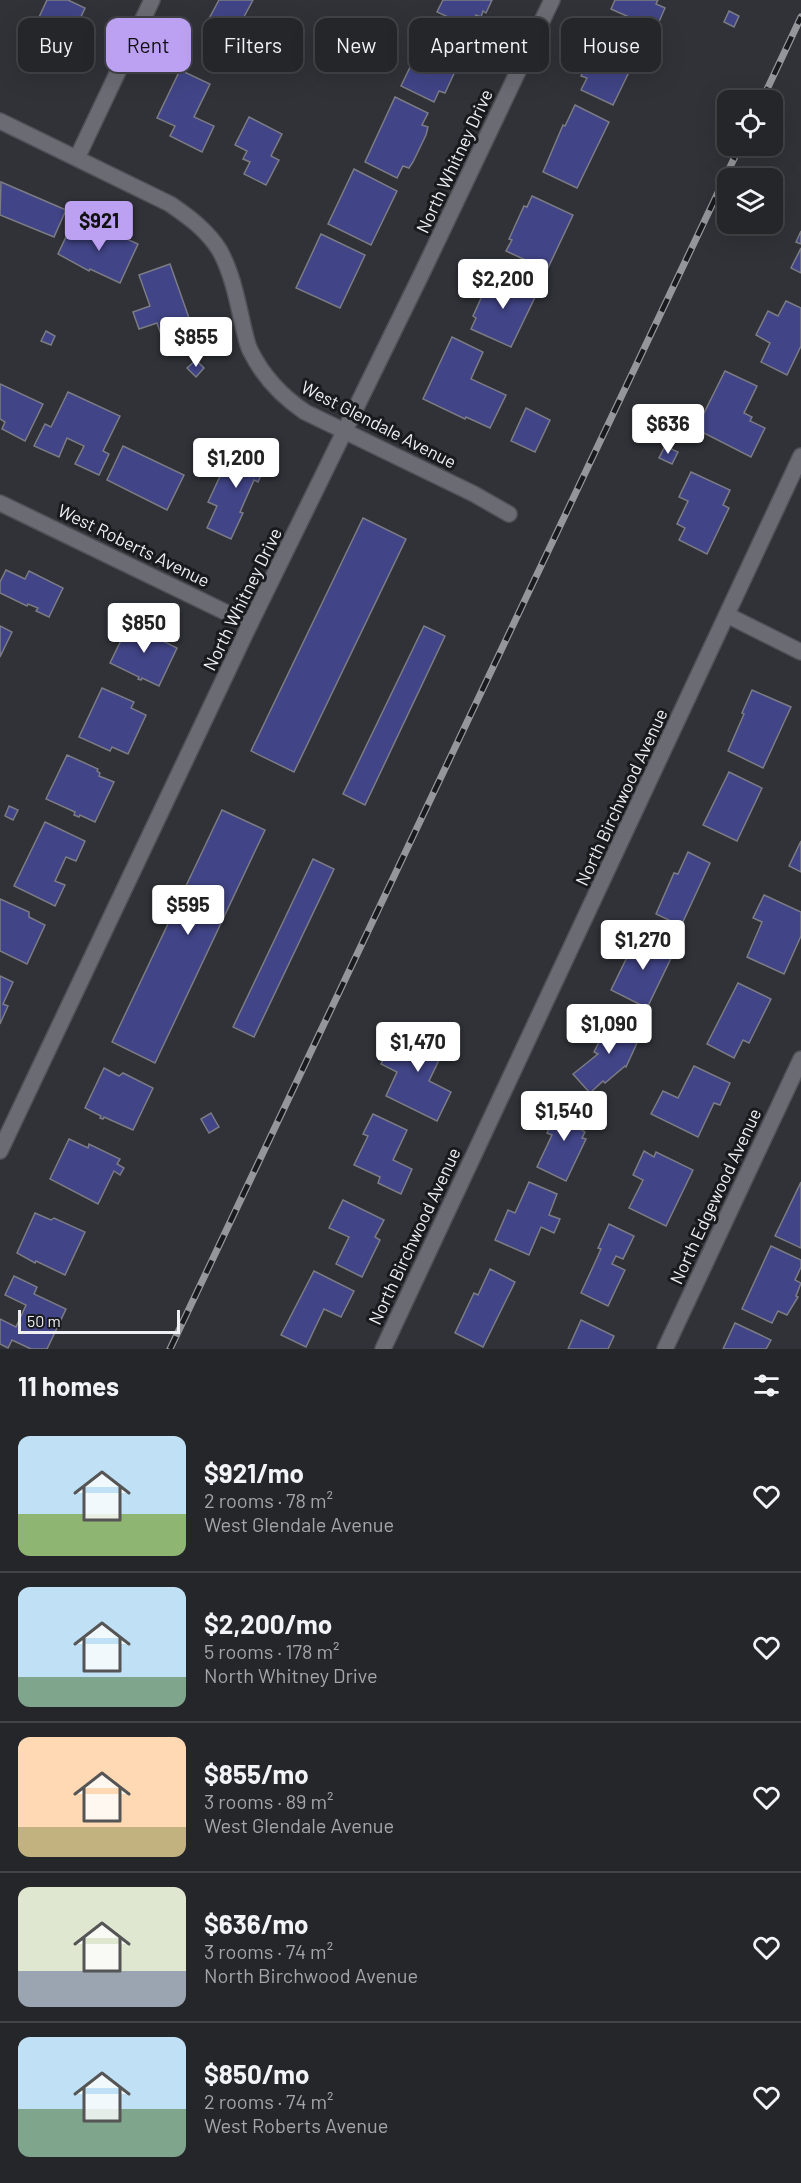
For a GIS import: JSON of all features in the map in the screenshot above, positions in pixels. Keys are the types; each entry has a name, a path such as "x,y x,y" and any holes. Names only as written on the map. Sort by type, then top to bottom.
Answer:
{"street":[{"path":"77,158 152,0"},
{"name":"North Whitney Drive","path":"0,1151 250,624 345,432 552,0"},
{"name":"West Glendale Avenue","path":"0,121 170,204 204,231 219,250 229,272 250,351 262,370 287,399 305,412 474,494 509,514"},
{"name":"North Birchwood Avenue","path":"383,1349 801,456"},
{"name":"West Roberts Avenue","path":"0,502 250,624"},
{"path":"727,615 801,652"},
{"name":"North Edgewood Avenue","path":"665,1349 801,1059"}],"building":[{"path":"47,0 68,0 85,8 80,18 39,18"},
{"path":"219,0 253,0 243,18 209,18"},
{"path":"443,0 492,0 486,13 483,11 481,17 476,15 474,18 450,18 437,12"},
{"path":"615,0 658,0 656,4 665,8 661,18 631,18 611,9"},
{"path":"729,11 739,16 734,27 724,22"},
{"path":"409,69 409,72 455,72 445,93 439,91 434,102 401,86"},
{"path":"179,72 184,72 210,84 194,117 214,126 202,152 170,136 175,126 157,118"},
{"path":"583,72 629,72 613,105 581,90 587,78 581,76"},
{"path":"395,97 428,113 422,125 428,127 426,135 409,168 403,166 397,178 365,162"},
{"path":"575,105 609,122 577,188 543,172 563,125 565,126"},
{"path":"249,117 282,134 271,156 279,160 266,185 244,174 250,162 243,159 247,151 235,145"},
{"path":"354,169 397,191 371,245 328,224"},
{"path":"1,182 66,210 54,237 0,215"},
{"path":"532,196 573,215 547,270 506,251 524,206 527,207"},
{"path":"72,224 106,240 110,231 138,244 120,283 90,269 89,271 58,254"},
{"path":"801,231 801,244 796,242"},
{"path":"321,234 365,255 340,308 296,288"},
{"path":"801,248 801,273 791,268"},
{"path":"170,264 195,335 165,346 157,323 139,329 133,312 150,306 139,275"},
{"path":"498,273 537,293 511,347 471,329 476,318 473,316 488,283 492,285"},
{"path":"786,301 801,308 801,346 787,375 761,362 770,343 756,335 768,311 778,316"},
{"path":"46,331 55,336 51,345 41,341"},
{"path":"452,337 483,352 471,379 506,395 490,428 423,399"},
{"path":"196,360 204,368 196,377 187,368"},
{"path":"725,371 757,386 744,413 752,417 750,421 765,428 751,457 696,429"},
{"path":"0,384 43,404 25,441 2,429 5,422 0,419"},
{"path":"68,392 120,416 103,451 109,454 99,475 75,464 84,446 67,438 59,457 34,446 45,424 51,427"},
{"path":"526,408 550,420 535,452 511,441"},
{"path":"247,442 271,453 258,482 254,480 231,539 207,528 217,506 208,502 229,457 238,461"},
{"path":"123,446 184,475 167,510 107,480"},
{"path":"665,446 678,452 672,464 659,458"},
{"path":"691,472 730,490 723,505 729,508 707,554 679,540 685,528 677,524 688,501 679,497"},
{"path":"363,518 406,539 294,772 251,751"},
{"path":"6,570 25,579 29,571 63,588 49,617 36,611 38,608 28,604 27,606 0,593 0,582"},
{"path":"131,620 161,634 161,640 177,648 159,686 142,678 138,679 139,677 110,663"},
{"path":"0,626 12,632 0,657"},
{"path":"424,626 445,636 365,805 343,794"},
{"path":"102,688 134,702 131,708 146,715 128,754 112,747 110,751 79,737"},
{"path":"752,690 791,707 763,768 728,751"},
{"path":"67,755 98,769 99,776 114,782 95,822 80,815 79,817 74,815 75,812 46,799"},
{"path":"729,772 762,788 737,841 703,825"},
{"path":"9,806 18,810 13,820 5,816"},
{"path":"222,810 265,830 155,1063 112,1042"},
{"path":"45,822 85,841 76,861 66,857 55,881 65,885 55,906 14,886"},
{"path":"801,841 801,872 789,866"},
{"path":"688,852 710,863 681,926 656,914 674,873 678,874"},
{"path":"313,859 334,869 254,1037 233,1027"},
{"path":"764,895 801,912 801,936 784,974 747,957 762,922 753,918"},
{"path":"0,899 29,912 29,917 45,925 27,964 0,951"},
{"path":"638,935 674,952 647,1008 611,990"},
{"path":"0,976 13,982 3,1004 8,1006 0,1024"},
{"path":"738,983 771,999 749,1043 743,1040 734,1058 707,1044"},
{"path":"611,1018 642,1032 626,1067 605,1083 603,1081 590,1093 573,1074 598,1054 594,1052"},
{"path":"419,1024 449,1039 429,1081 451,1092 437,1121 386,1096 397,1072 381,1064 392,1042 406,1049"},
{"path":"694,1066 730,1083 720,1105 714,1103 698,1137 651,1114 663,1091 678,1098"},
{"path":"104,1068 119,1076 123,1073 153,1088 133,1130 104,1117 100,1118 101,1116 85,1108"},
{"path":"563,1100 586,1111 578,1128 585,1132 582,1138 586,1139 566,1181 537,1167 552,1135 547,1133"},
{"path":"211,1113 219,1127 209,1133 201,1119"},
{"path":"373,1114 407,1130 393,1160 412,1169 401,1194 378,1183 380,1177 354,1165 368,1136 363,1134"},
{"path":"69,1139 88,1148 89,1144 120,1159 117,1164 124,1168 120,1175 114,1171 98,1204 50,1179"},
{"path":"644,1151 654,1157 656,1152 693,1170 666,1226 629,1208 643,1180 633,1175"},
{"path":"529,1182 557,1194 549,1215 560,1219 554,1233 541,1227 529,1255 495,1240 508,1210 515,1213"},
{"path":"801,1182 801,1248 775,1236"},
{"path":"343,1200 384,1220 375,1237 380,1240 362,1277 336,1264 349,1237 329,1228"},
{"path":"35,1213 51,1220 54,1218 85,1232 65,1275 17,1253"},
{"path":"609,1224 634,1236 623,1259 616,1256 612,1264 625,1270 608,1306 581,1293 601,1249 598,1248"},
{"path":"771,1246 801,1260 801,1267 795,1280 801,1283 796,1296 798,1297 787,1315 778,1311 772,1323 742,1309"},
{"path":"490,1269 515,1282 483,1347 455,1333 474,1293 478,1295"},
{"path":"314,1271 354,1291 341,1317 324,1309 306,1347 281,1335"},
{"path":"14,1276 37,1287 34,1294 66,1309 47,1349 31,1349 12,1340 8,1348 0,1344 0,1319 16,1327 26,1305 5,1295"},
{"path":"581,1320 614,1336 608,1349 568,1349"},
{"path":"735,1323 771,1340 766,1349 723,1349"}],"railway":[{"path":"767,90 801,17"},
{"path":"170,1349 735,156"}]}
